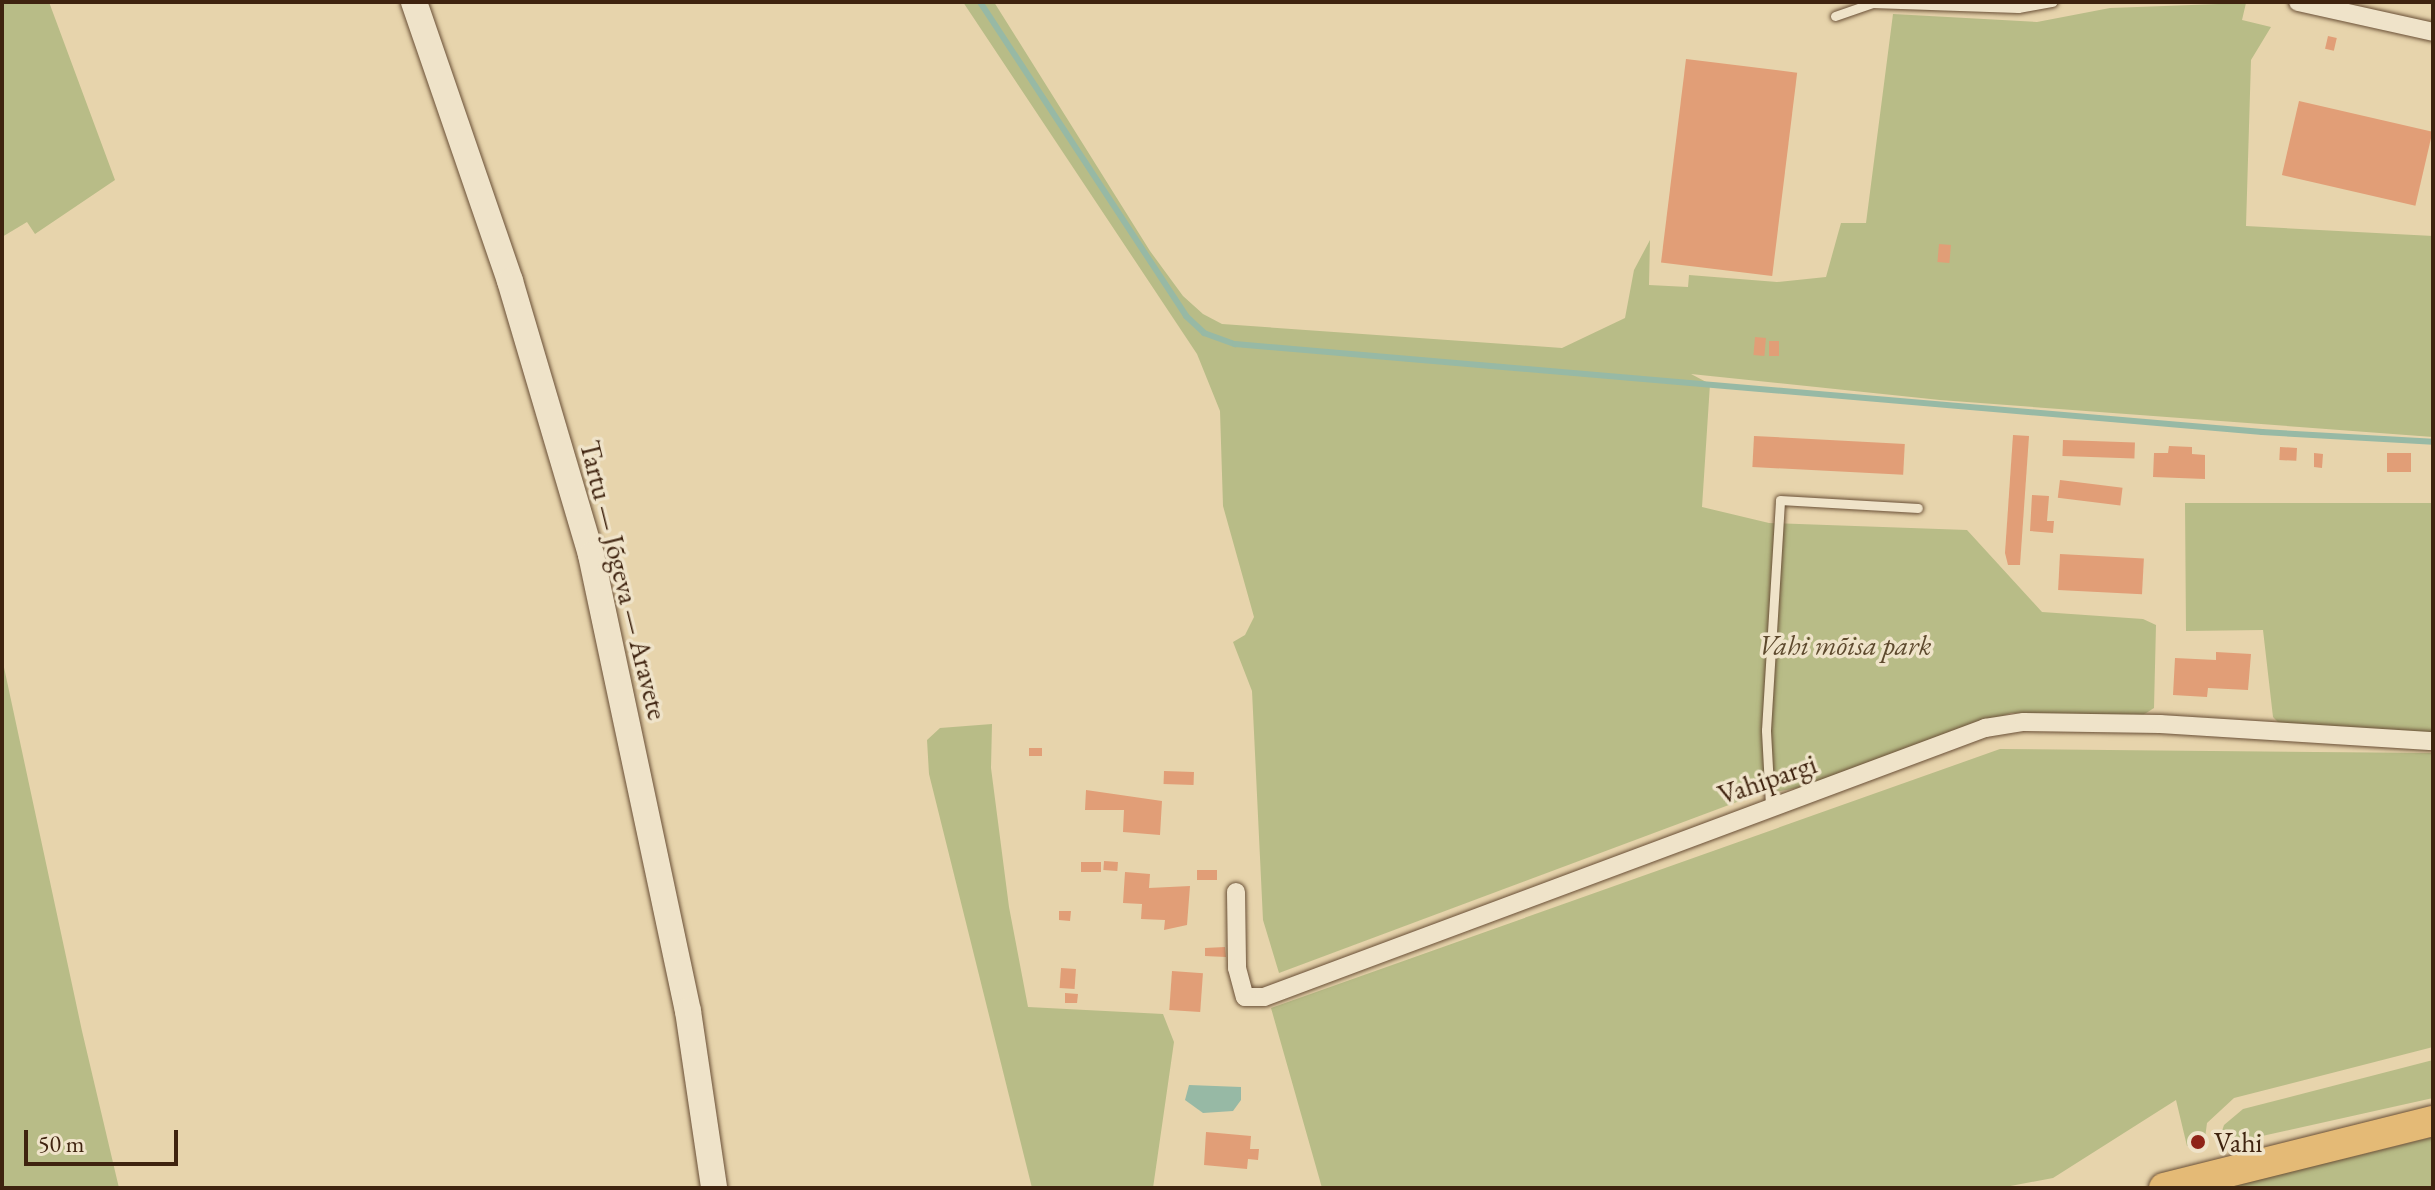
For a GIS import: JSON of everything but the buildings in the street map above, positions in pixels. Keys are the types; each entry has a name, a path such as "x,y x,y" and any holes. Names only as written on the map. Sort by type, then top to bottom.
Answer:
{"highway":[{"path":"2164,1188 2424,1121"}],"main road":[{"name":"Tartu — Jõgeva — Aravete","path":"414,2 510,281 591,555 688,1011 714,1188"}],"street":[{"path":"2298,2 2433,32"},
{"name":"Vahipargi","path":"1236,892 1237,968 1245,997 1264,997 1770,805 1985,728 2024,722 2160,724 2433,741"}],"lane":[{"path":"1835,16 1872,3 2018,8 2052,2"},
{"path":"1770,805 1766,730 1780,500 1918,508"}],"green space":[{"path":"2,2 49,2 115,180 35,234 27,222 2,237"},
{"name":"Vahi mõisa park","path":"963,2 994,2 1150,251 1183,296 1203,314 1222,324 1562,348 1625,318 1634,270 1650,240 1649,285 1688,287 1689,275 1777,282 1826,277 1841,223 1866,223 1893,14 2037,22 2110,8 2246,3 2242,20 2271,27 2251,60 2246,226 2433,236 2433,437 1940,400 1691,374 1710,384 1702,507 1769,523 1967,530 2042,612 2143,619 2156,625 2154,708 2143,715 2011,713 1802,787 1753,796 1279,973 1263,920 1252,691 1233,642 1245,635 1254,617 1223,506 1220,411 1197,354"},
{"path":"2185,503 2433,503 2433,734 2280,724 2273,717 2263,630 2186,631"},
{"path":"2,658 82,1031 119,1188 2,1188"},
{"path":"992,724 991,768 1009,907 1028,1007 1163,1014 1174,1042 1153,1188 1032,1188 929,774 927,740 940,728"},
{"path":"2000,749 2433,753 2433,1047 2234,1098 2207,1123 2205,1138 2187,1146 2176,1100 2053,1178 2000,1188 1322,1188 1271,1008"},
{"path":"2433,1060 2433,1098 2217,1146 2224,1125 2243,1109"},
{"path":"2433,1137 2433,1188 2215,1188 2356,1156"}],"shaded area":[{"path":"1189,1085 1241,1087 1241,1100 1233,1111 1203,1113 1185,1100"}],"waterway":[{"path":"980,2 1186,316 1204,333 1235,344 2262,432 2433,442"}],"place":[{"name":"Vahi","path":"2198,1142"}]}
